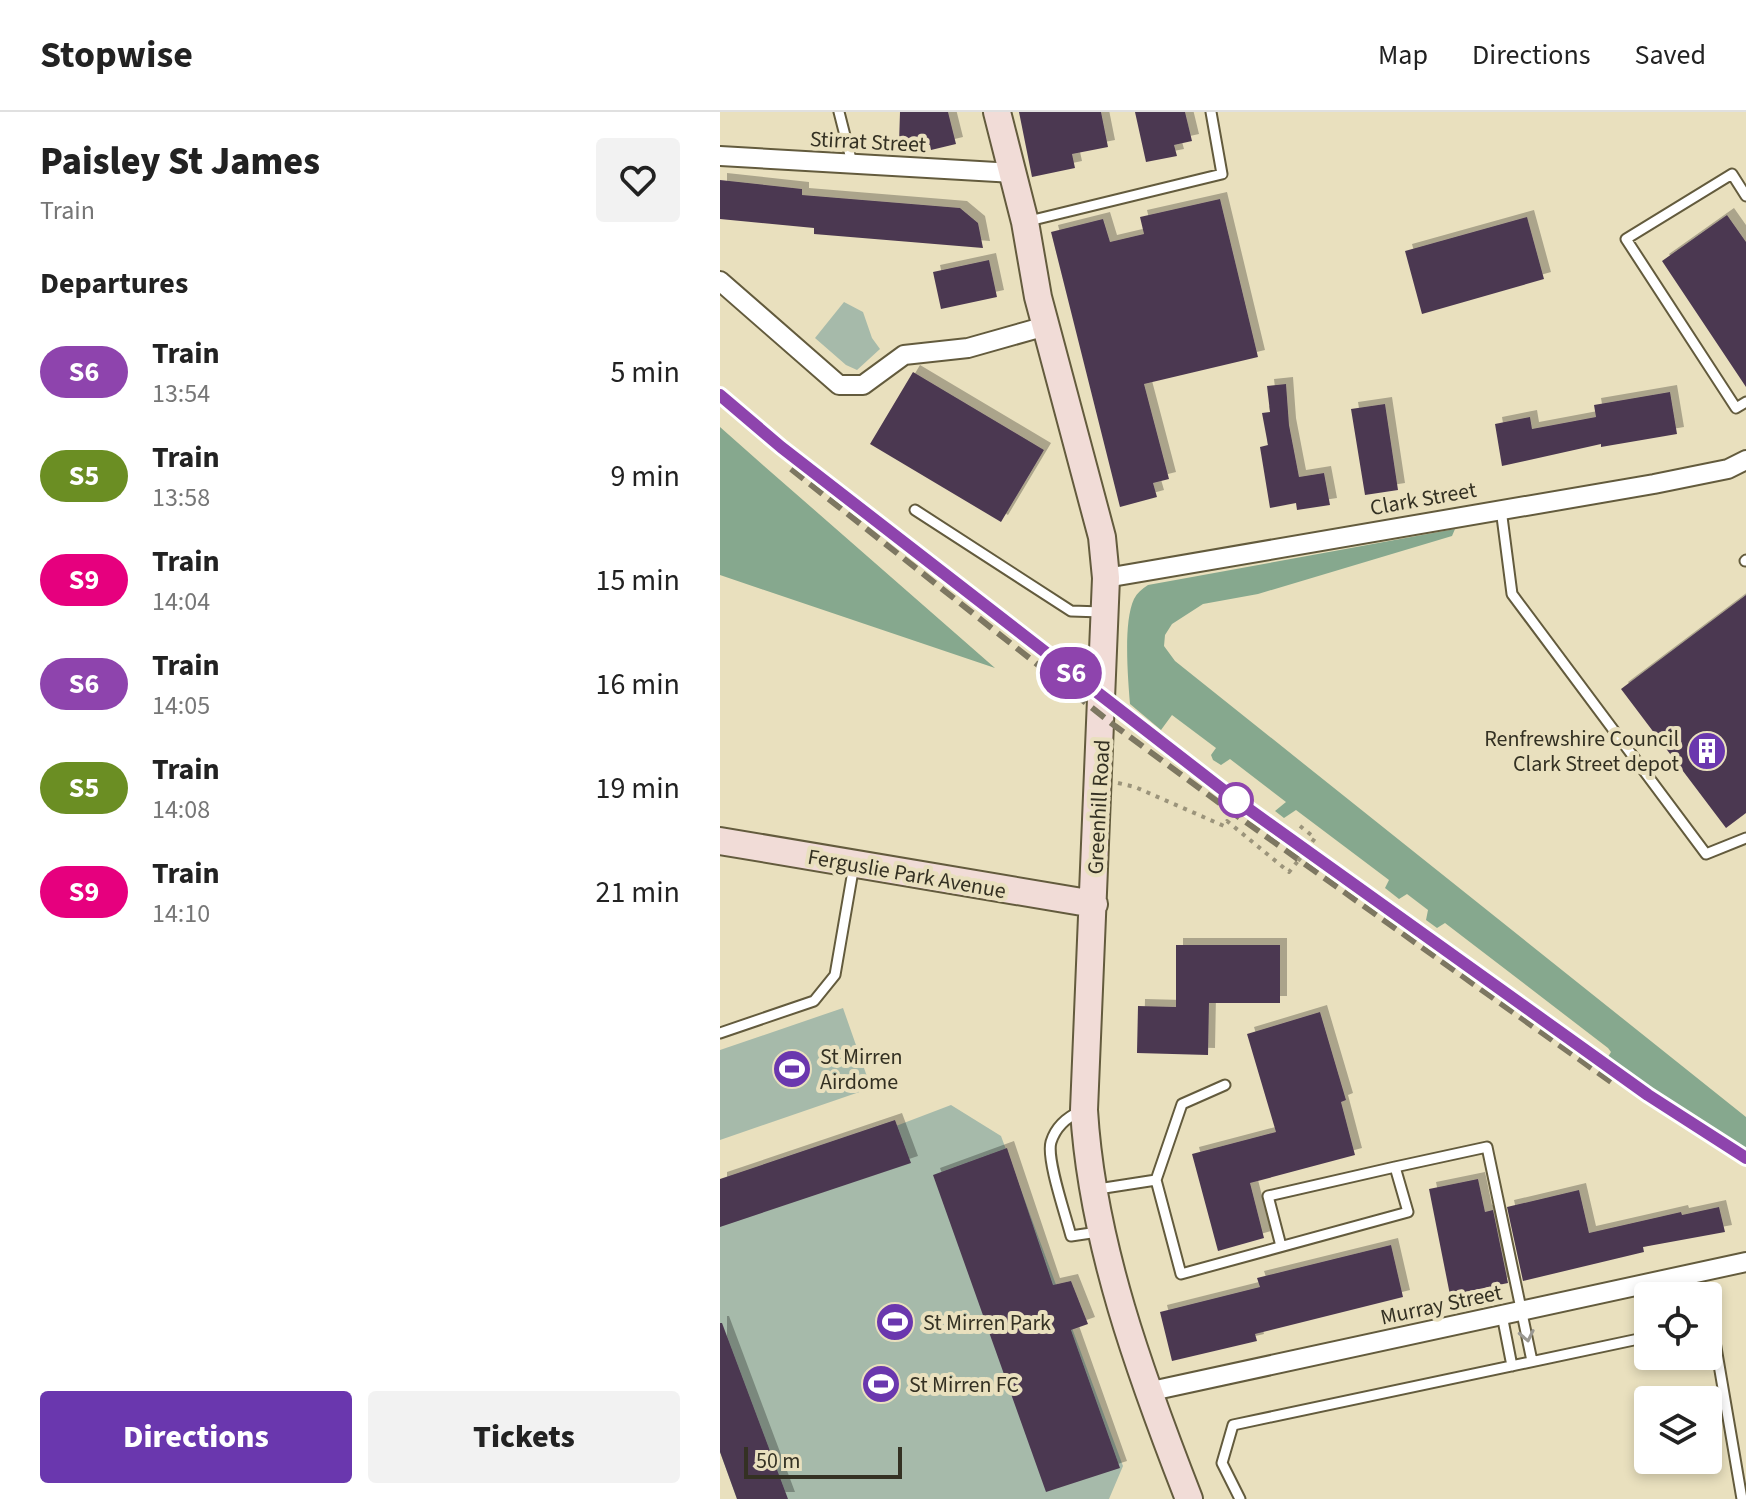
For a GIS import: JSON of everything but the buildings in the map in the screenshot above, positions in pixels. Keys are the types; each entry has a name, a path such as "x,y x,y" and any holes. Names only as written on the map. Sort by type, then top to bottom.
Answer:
{"street":[{"name":"Greenhill Road","path":"997,112 1025,222 1038,297 1092,494 1102,537 1106,578 1084,1110 1087,1149 1102,1231 1147,1392 1189,1499"},
{"name":"Stirrat Street","path":"720,156 1014,173"},
{"path":"720,281 839,385 863,385 904,355 968,348 1046,326"},
{"name":"Clark Street","path":"1106,578 1654,484 1728,469 1746,460"},
{"name":"Ferguslie Park Avenue","path":"720,841 1094,904"},
{"name":"Murray Street","path":"1147,1392 1746,1262"}],"lane":[{"path":"839,112 852,163"},
{"path":"1025,222 1222,174 1211,112"},
{"path":"1746,196 1732,174 1626,239 1736,408 1746,402"},
{"path":"1501,509 1512,594 1527,615 1706,854 1746,838"},
{"path":"915,510 1071,611 1106,612"},
{"path":"720,1033 814,1001 835,975 854,865"},
{"path":"1225,1085 1182,1104 1156,1180 1181,1274 1408,1212 1395,1167"},
{"path":"1084,1110 1066,1118 1050,1143 1056,1185 1071,1236 1102,1231"},
{"path":"1281,1246 1268,1196 1487,1147 1532,1361"},
{"path":"1094,1190 1156,1180"},
{"path":"1502,1315 1512,1366"},
{"path":"1240,1499 1222,1463 1233,1425 1634,1340"},
{"path":"1720,1370 1742,1499"}],"path":[{"path":"1135,787 1224,826 1227,821 1289,872 1315,838 1300,826"}],"green space":[{"path":"844,302 863,312 872,338 880,349 857,370 846,365 815,338"},
{"path":"720,427 755,458 995,668 720,575"},
{"path":"1455,529 1452,536 1258,594 1203,604 1172,624 1165,635 1164,646 1175,661 1746,1117 1746,1148 1606,1060 1611,1052 1608,1048 1445,923 1437,928 1426,920 1428,910 1407,894 1399,899 1385,888 1389,880 1296,810 1284,818 1275,811 1286,802 1230,759 1221,765 1213,760 1211,755 1216,748 1172,715 1161,730 1130,704 1128,622 1134,599 1148,585"},
{"name":"St Mirren Airdome","path":"843,1008 871,1088 720,1140 720,1050"},
{"name":"St Mirren Park","path":"951,1105 1001,1136 1123,1466 1109,1499 737,1499 720,1452 720,1193"}],"railway":[{"path":"720,395 781,447 1236,800 1648,1095 1746,1158"},
{"path":"791,469 1115,726 1614,1084"}],"train":[{"name":"S6","path":"720,395 781,447 1236,800 1648,1095 1746,1158"}],"place":[{"name":"Renfrewshire Council Clark Street depot","path":"1707,751"},
{"name":"St Mirren Airdome","path":"792,1069"},
{"name":"St Mirren Park","path":"895,1322"},
{"name":"St Mirren FC","path":"881,1384"}]}
